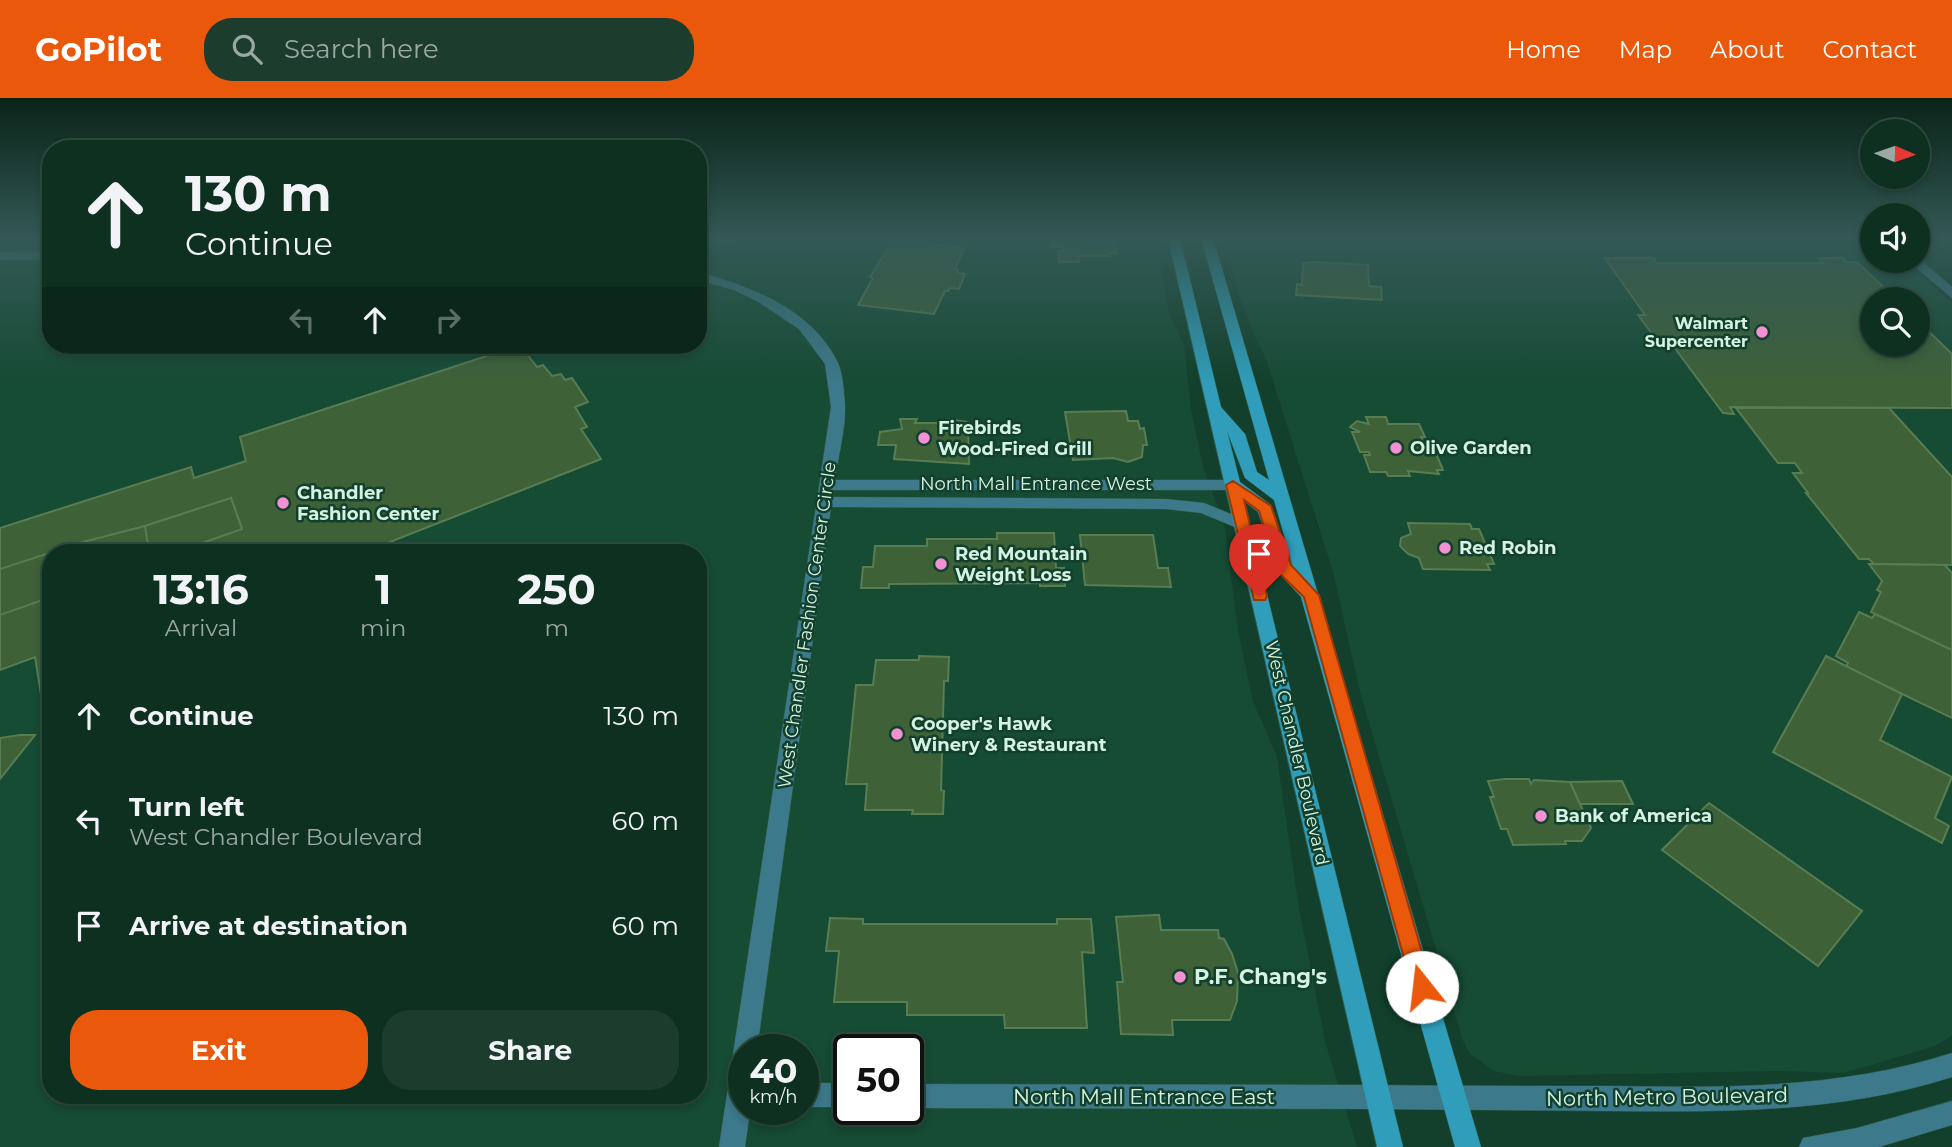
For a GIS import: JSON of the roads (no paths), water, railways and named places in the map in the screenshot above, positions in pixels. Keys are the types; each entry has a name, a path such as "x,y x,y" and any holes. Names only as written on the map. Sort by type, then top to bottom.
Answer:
{"main road":[{"name":"West Chandler Boulevard","path":"1186,287 1390,1147"},
{"path":"1222,287 1468,1147"},
{"path":"1214,407 1238,434 1250,474 1284,499"},
{"path":"1233,485 1265,509 1284,568 1311,595"}],"street":[{"name":"West Chandler Fashion Center Circle","path":"738,287 762,298 804,326 832,364 838,407 748,1034"},
{"name":"North Mall Entrance West","path":"826,493 1233,485"},
{"name":"North Mall Entrance West","path":"826,493 1166,504 1204,508 1242,525"},
{"name":"North Metro Boulevard","path":"1379,1097 1718,1099 1829,1094 1904,1081 1952,1065"},
{"name":"North Mall Entrance East","path":"924,1096 1379,1097"},
{"path":"1812,1147 1878,1136 1952,1113"},
{"path":"732,1147 736,1125"}],"place":[{"name":"Walmart Supercenter","path":"1762,332"},
{"name":"Firebirds Wood-Fired Grill","path":"924,438"},
{"name":"Olive Garden","path":"1396,448"},
{"name":"Chandler Fashion Center","path":"283,503"},
{"name":"Red Robin","path":"1445,548"},
{"name":"Red Mountain Weight Loss","path":"941,564"},
{"name":"Cooper's Hawk Winery & Restaurant","path":"897,734"},
{"name":"Bank of America","path":"1541,816"},
{"name":"P.F. Chang's","path":"1180,977"}]}
